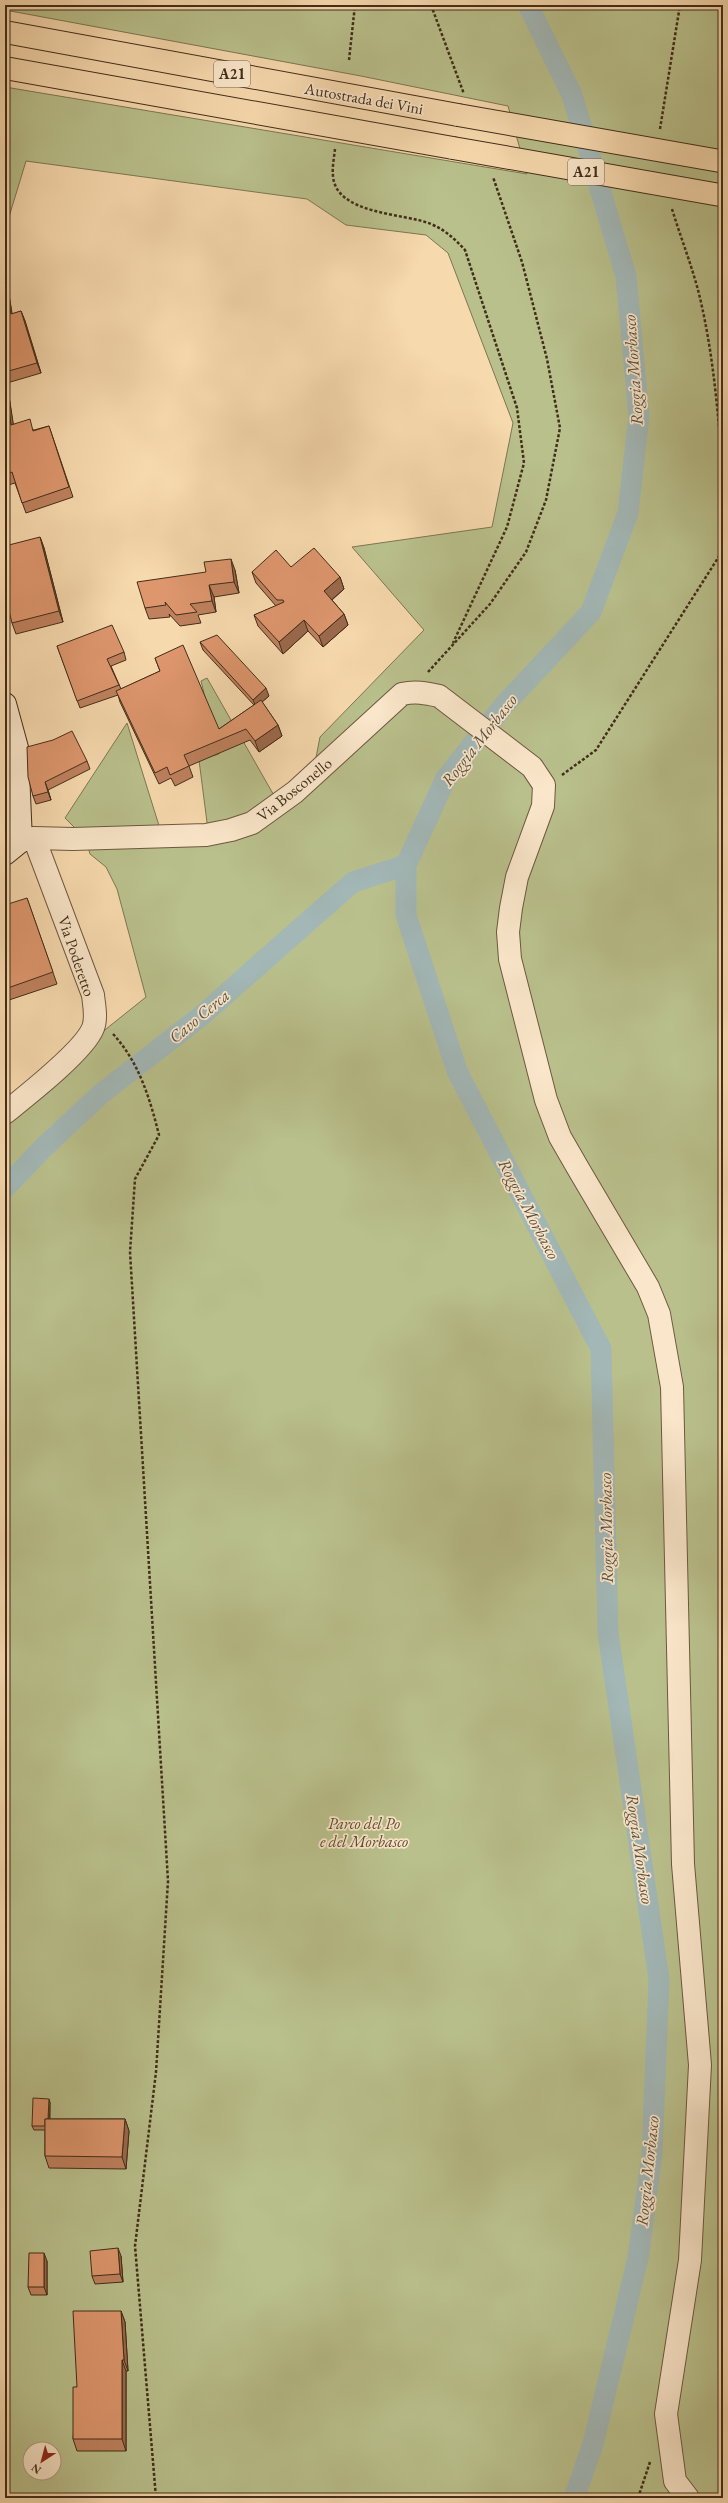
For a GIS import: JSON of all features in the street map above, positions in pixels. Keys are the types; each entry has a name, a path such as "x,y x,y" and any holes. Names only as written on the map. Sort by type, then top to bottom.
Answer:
{"highway":[{"name":"Autostrada dei Vini","path":"5,32 462,108 721,161"},
{"name":"A21","path":"5,68 721,195"}],"street":[{"path":"423,692 438,696 532,767 544,785 543,806 527,848 514,893 508,932 510,959 546,1100 560,1137 648,1287 658,1314 672,1387 683,1864 700,2065 690,2260 666,2414 675,2481 688,2498"},
{"name":"Via Bosconello","path":"20,844 73,839 206,835 231,830 252,823 295,792 402,694 423,692"},
{"name":"Via Poderetto","path":"5,704 17,748 20,844 93,995 95,1015 93,1028 82,1044 52,1074 5,1113"}],"path":[{"path":"431,5 462,108"},
{"path":"660,136 660,122 680,5"},
{"path":"349,60 354,6"},
{"path":"723,48 723,56"},
{"path":"335,147 333,178 341,195 358,206 430,224 450,234 465,250 517,408 524,463 507,527 452,646"},
{"path":"423,692 428,673 490,604 526,552 546,500 560,428 547,359 522,262 492,174"},
{"path":"672,207 703,308 723,470"},
{"path":"544,785 566,773 596,750 723,550"},
{"path":"127,1049 149,1097 159,1135 135,1179 130,1252 168,1881 156,2072 134,2246 156,2498"}],"green space":[{"name":"Parco del Po e del Morbasco","path":"5,5 723,5 723,2498 5,2498 5,1110 146,997 117,889 106,867 90,854 86,839 65,818 127,723 161,832 208,830 199,760 219,754 201,681 207,678 280,806 313,773 320,737 424,630 352,547 492,527 513,423 448,253 426,235 346,225 307,199 26,161 5,230 5,87 527,174 508,106 361,76 5,10"}],"building":[{"path":"5,285 11,314 21,311 37,363 5,372"},
{"path":"5,387 11,425 30,419 33,431 49,426 69,487 22,503 12,472 5,475"},
{"path":"40,537 59,611 12,623 5,595 5,546"},
{"path":"314,548 340,577 324,591 344,614 319,636 304,620 279,642 254,615 284,602 283,600 277,600 252,572 276,550 291,567"},
{"path":"231,559 234,582 209,585 212,601 190,604 197,612 176,615 165,602 166,605 145,608 137,582 206,572 204,562"},
{"path":"112,625 124,652 107,659 119,685 77,701 57,646"},
{"path":"217,635 266,688 253,700 200,642"},
{"path":"183,645 219,729 261,700 278,725 255,741 246,729 184,755 189,766 170,775 167,767 155,773 116,691 160,671 155,658"},
{"path":"72,731 87,761 45,782 48,792 33,796 28,777 27,747 53,740"},
{"path":"27,898 53,972 5,989 5,905"},
{"path":"33,2098 49,2099 48,2119 45,2119 45,2126 32,2126"},
{"path":"45,2119 125,2119 122,2157 45,2156"},
{"path":"118,2248 120,2274 92,2276 90,2251"},
{"path":"29,2253 44,2253 44,2287 28,2287"},
{"path":"73,2311 121,2311 124,2360 122,2360 122,2439 73,2439 73,2387 77,2387"}],"waterway":[{"name":"Roggia Morbasco","path":"528,5 572,95 626,276 639,416 628,513 591,612 505,704 446,778 406,865 406,915 457,1071 601,1349 608,1633 659,1979 652,2155 638,2258 593,2444 574,2498"},
{"name":"Cavo Cerca","path":"5,1188 44,1147 102,1093 200,1017 353,882 406,865"}]}
